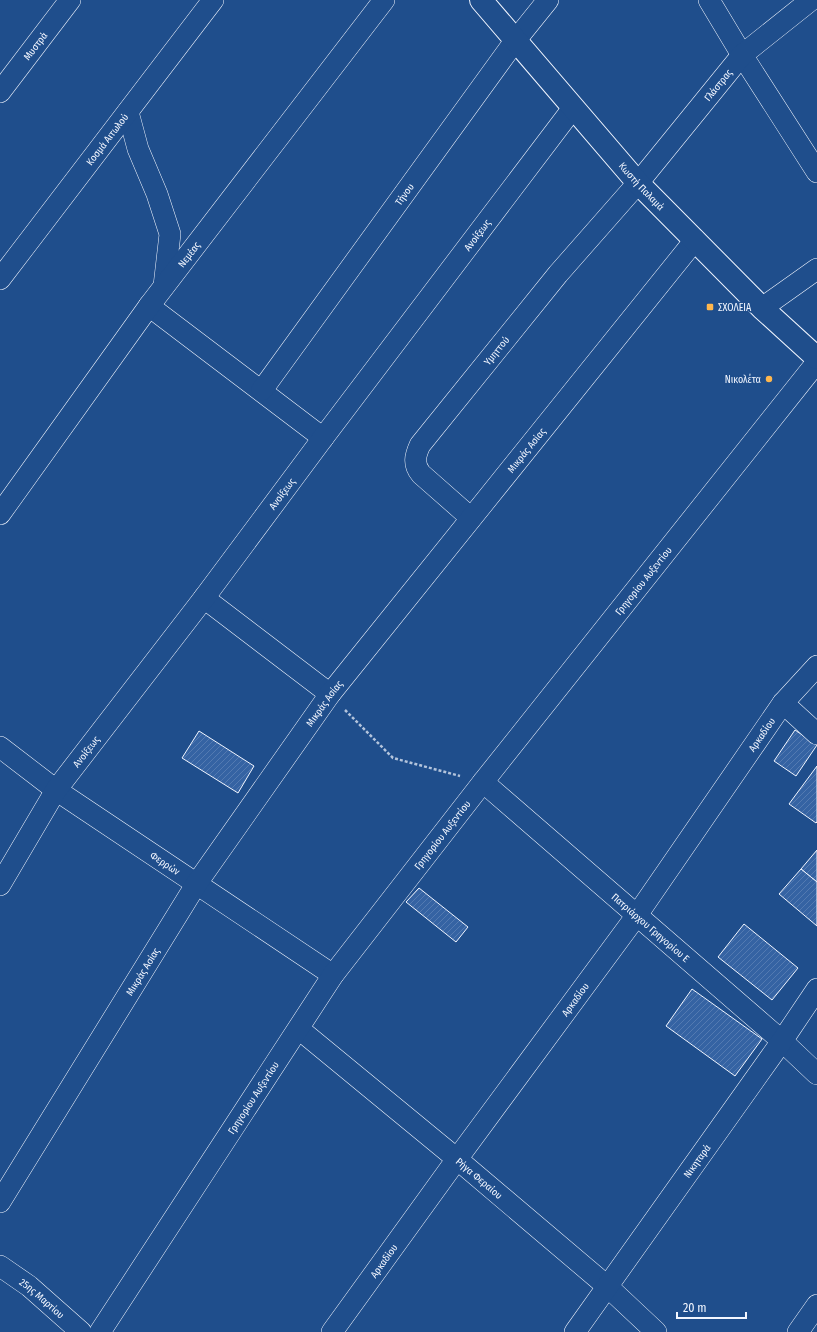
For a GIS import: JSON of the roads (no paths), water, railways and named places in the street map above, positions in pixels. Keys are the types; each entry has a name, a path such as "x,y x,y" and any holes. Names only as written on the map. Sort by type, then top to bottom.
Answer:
{"street":[{"name":"Μυστρά","path":"0,92 70,0"},
{"name":"Κοσμά Αιτωλού","path":"0,279 213,0"},
{"name":"Νεμέας","path":"0,514 149,306 384,0"},
{"name":"Κωστή Παλαμά","path":"481,0 638,183 762,308 817,358"},
{"name":"Τήνου","path":"262,390 515,41 548,0"},
{"path":"709,0 742,55 817,172"},
{"name":"Γλάστρας","path":"638,183 742,55 811,0"},
{"name":"Ανοίξεως","path":"0,885 56,790 204,598 573,108"},
{"path":"128,112 138,149 157,194 170,234 164,286"},
{"name":"Υμηττού","path":"471,518 415,467 416,454 420,445 558,274 638,183"},
{"name":"Μικράς Ασίας","path":"0,1202 197,883 330,694 695,240"},
{"path":"762,308 817,269"},
{"path":"149,306 262,390 323,438"},
{"name":"Γρηγορίου Αυξεντίου","path":"100,1332 333,975 483,782 817,362"},
{"path":"204,598 330,694"},
{"name":"Αρκαδίου","path":"332,1332 457,1159 637,915 783,704 817,666"},
{"path":"783,704 817,734"},
{"name":"Φερρών","path":"0,747 56,790 333,975"},
{"name":"Πατριάρχου Γρηγορίου Ε","path":"483,782 637,915 817,1074"},
{"name":"Νικηταρά","path":"575,1332 782,1042 817,989"},
{"name":"Ρήγα Φεραίου","path":"299,1029 608,1286 656,1332"},
{"name":"25ης Μαρτίου","path":"0,1266 29,1286 81,1332"},
{"path":"798,1332 817,1305"}],"place":[{"name":"ΣΧΟΛΕΙΑ","path":"710,307"},
{"name":"Νικολέτα","path":"769,379"}]}
